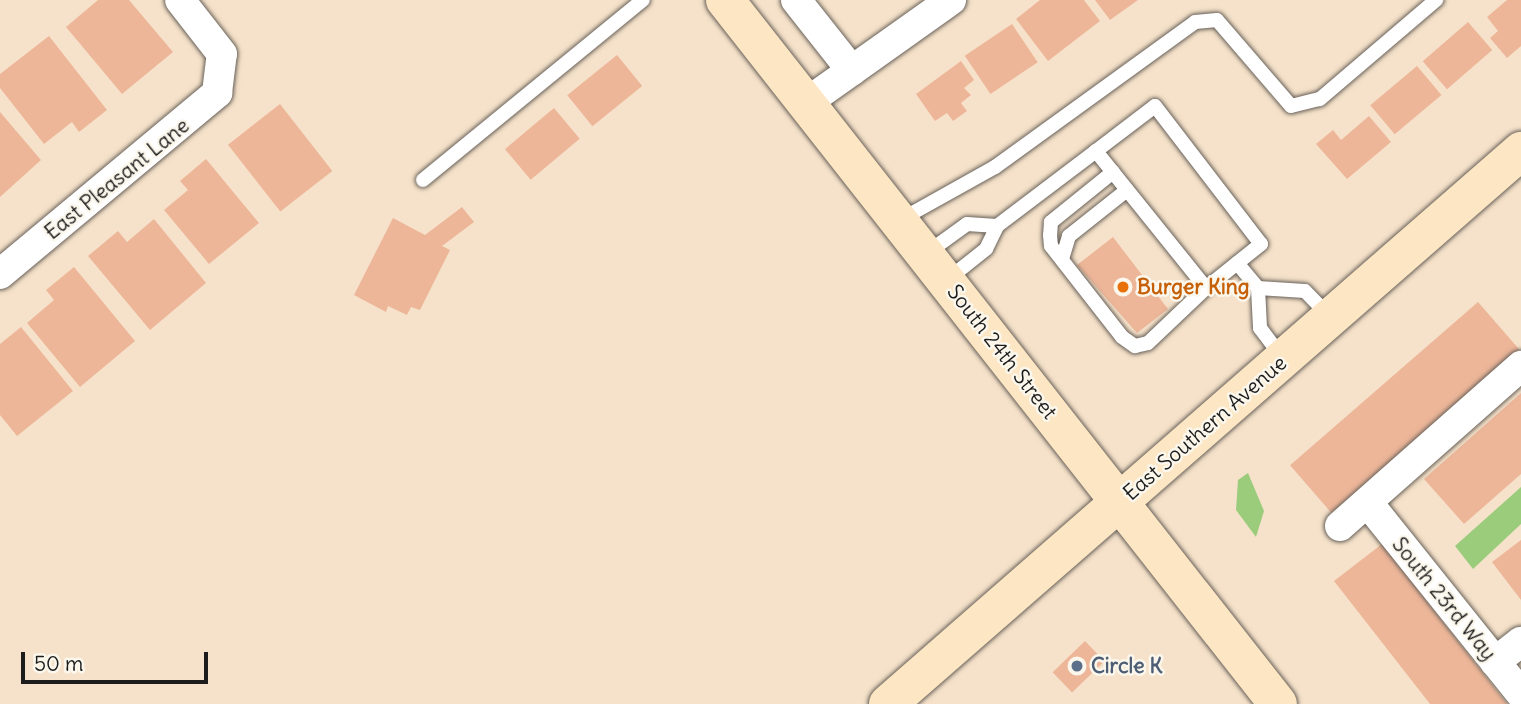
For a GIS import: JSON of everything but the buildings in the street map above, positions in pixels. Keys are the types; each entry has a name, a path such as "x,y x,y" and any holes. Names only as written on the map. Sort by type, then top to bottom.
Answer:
{"main road":[{"name":"South 24th Street","path":"725,0 1278,704"},
{"name":"East Southern Avenue","path":"888,704 1521,151"}],"street":[{"name":"East Pleasant Lane","path":"0,274 203,110 224,76 222,54 180,0"},
{"path":"796,0 852,71"},
{"path":"806,103 951,0"},
{"path":"1340,526 1521,366"},
{"name":"South 23rd Way","path":"1368,503 1521,694"},
{"path":"1495,662 1521,642"}],"lane":[{"path":"422,180 643,0"},
{"path":"898,221 995,167 1195,22 1217,20 1291,106 1320,99 1436,0"},
{"path":"935,268 986,249 997,226 1155,106 1261,244 1206,288 1148,343 1135,346 1051,246 1051,222 1113,172"},
{"path":"1096,151 1206,288"},
{"path":"1062,259 1069,236 1127,190"},
{"path":"935,268 967,224 997,226"},
{"path":"1237,263 1258,288 1259,328 1284,360"},
{"path":"1258,288 1305,291 1331,319"}],"green space":[{"path":"1248,473 1264,511 1256,537 1236,510 1238,480"},
{"path":"1521,487 1521,524 1473,569 1455,546"}],"place":[{"name":"Burger King","path":"1123,287"},
{"name":"Circle K","path":"1077,666"}]}
